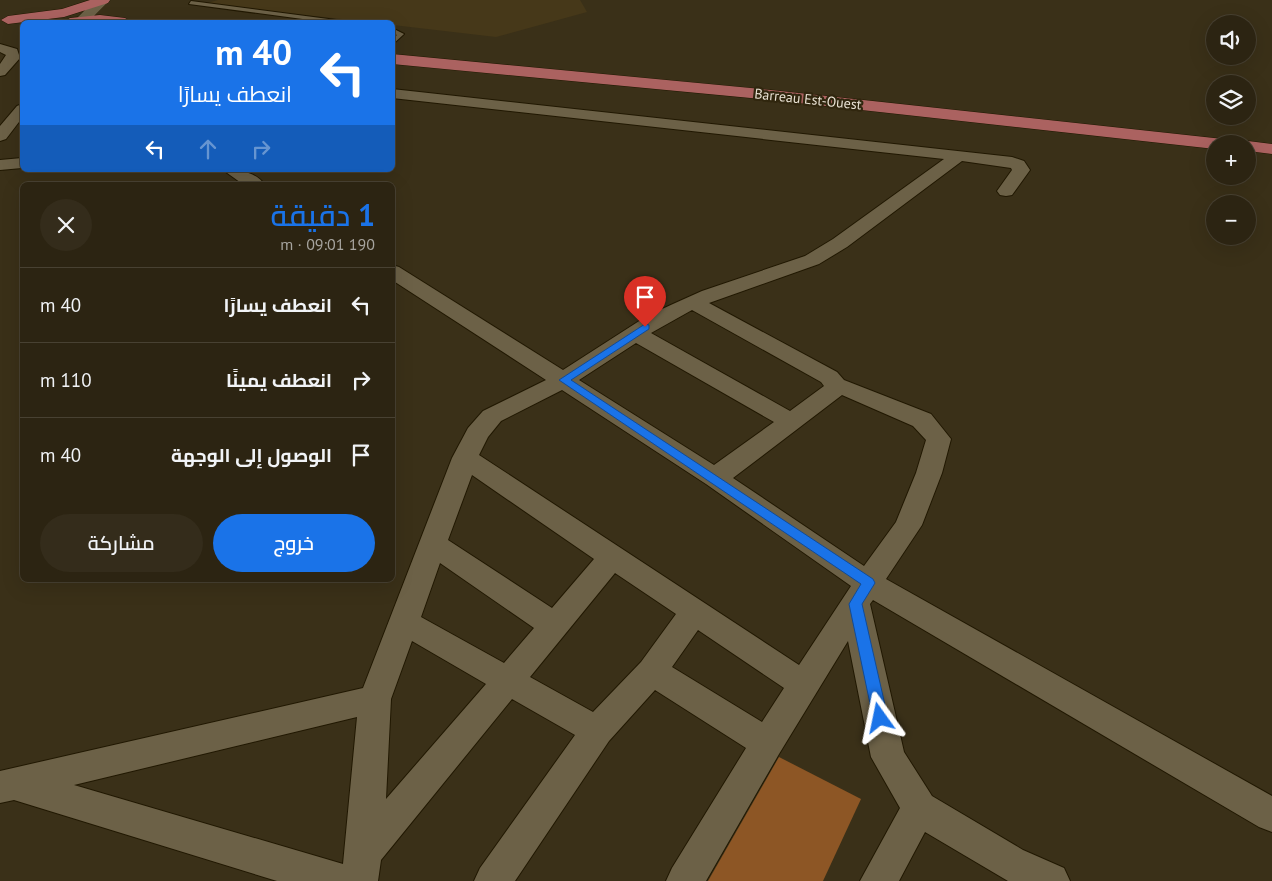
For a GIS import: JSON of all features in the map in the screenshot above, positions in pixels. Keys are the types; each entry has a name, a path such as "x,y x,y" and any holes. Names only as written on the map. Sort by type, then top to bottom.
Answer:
{"main road":[{"path":"33,20 64,13 103,0"},
{"path":"89,20 118,16"},
{"path":"6,26 20,23"},
{"path":"6,26 20,25"},
{"name":"Barreau Est-Ouest","path":"395,57 780,96 1206,142"},
{"name":"Barreau Est-Ouest","path":"395,57 1206,158"},
{"path":"1256,147 1272,149"},
{"path":"1256,163 1272,165"}],"street":[{"path":"77,20 103,0"},
{"path":"0,48 12,52 13,58 0,72"},
{"path":"395,94 959,156 1018,165 1021,170 1006,191"},
{"path":"1,134 20,111"},
{"path":"1,134 20,132"},
{"path":"361,866 375,699 465,458 477,434 492,416 564,380 655,321 693,302 812,260 840,243 959,156"},
{"path":"0,165 20,163"},
{"path":"235,172 251,182"},
{"path":"395,273 715,478 862,593 1272,815"},
{"path":"685,881 804,685 862,593 908,525 929,473 939,439 922,420 836,385 829,377 693,302"},
{"path":"636,334 791,422"},
{"path":"715,478 835,389 836,385"},
{"path":"465,458 804,685"},
{"path":"433,544 554,625"},
{"path":"361,866 508,680 613,556"},
{"path":"862,593 888,757 919,808 1010,863 1051,881"},
{"path":"493,881 596,731 652,671 694,612"},
{"path":"404,622 596,731"},
{"path":"652,671 768,743"},
{"path":"8,786 375,699"},
{"path":"8,786 338,881"},
{"path":"879,881 919,808"}],"lane":[{"path":"190,3 321,20"},
{"path":"395,31 401,34 395,51"}],"shaded area":[{"path":"218,0 580,0 587,12 496,37 395,25 395,20 351,20 204,4"}],"building":[{"path":"779,757 861,799 823,881 708,881"}],"route":[{"path":"645,327 564,380 715,478 868,583 856,604 880,718"}]}
